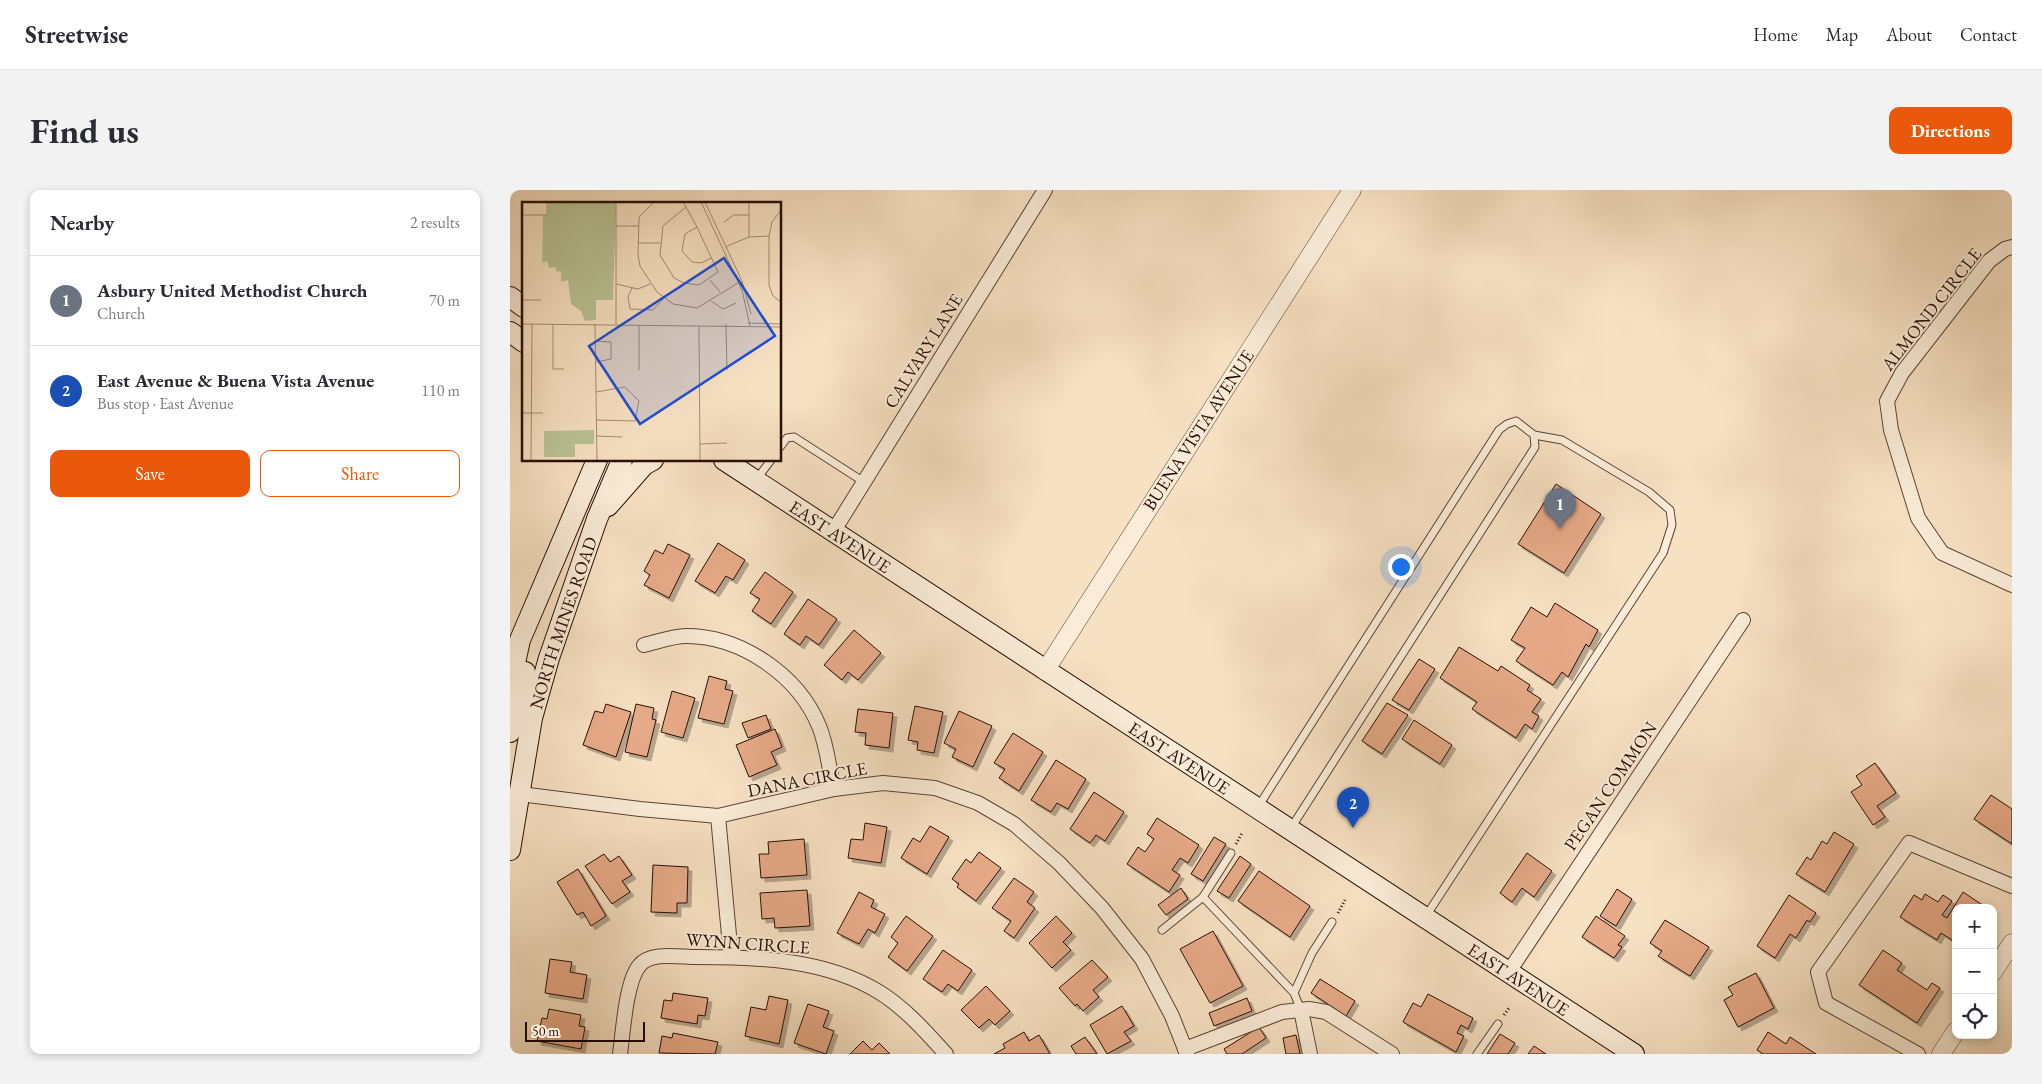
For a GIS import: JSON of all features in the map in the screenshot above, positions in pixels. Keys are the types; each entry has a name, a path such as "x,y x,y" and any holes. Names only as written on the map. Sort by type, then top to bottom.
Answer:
{"main road":[{"path":"510,297 522,306"},
{"path":"510,332 522,341"},
{"name":"NORTH MINES ROAD","path":"510,686 524,632 597,461"},
{"name":"NORTH MINES ROAD","path":"510,850 515,788 536,700 597,519 622,461"},
{"path":"597,519 644,465 651,461"},
{"name":"EAST AVENUE","path":"725,461 1634,1054"},
{"path":"510,732 529,659 529,646 524,632"}],"street":[{"name":"CALVARY LANE","path":"833,532 1045,190"},
{"name":"BUENA VISTA AVENUE","path":"1045,671 1352,190"},
{"name":"ALMOND CIRCLE","path":"2012,247 2005,249 1989,261 1902,373 1887,401 1891,430 1918,518 1942,553 2012,585"},
{"name":"PEGAN COMMON","path":"1508,973 1743,620"},
{"path":"644,645 685,636 708,639 743,648 774,668 803,696 820,726 834,789"},
{"name":"DANA CIRCLE","path":"515,788 640,809 718,816 834,789 883,783 934,788 978,803 1014,824 1059,863 1102,908 1142,959 1172,1016 1186,1052"},
{"path":"718,816 731,957"},
{"path":"1918,1054 1826,1003 1818,972 1909,843 2012,886"},
{"path":"1997,966 2012,943"},
{"name":"WYNN CIRCLE","path":"620,1054 631,979 639,965 652,957 731,957 810,964 848,976 880,993 919,1025 946,1054"},
{"path":"1186,1052 1282,1012 1309,1009 1326,1012 1392,1054"},
{"path":"1300,1010 1310,1054"},
{"path":"1941,1054 1952,1037"}],"lane":[{"path":"1257,809 1499,430 1507,424 1516,421 1534,435 1562,440 1649,492 1670,510 1672,525 1663,554 1425,919"},
{"path":"1289,830 1535,447 1534,435"},
{"path":"781,447 787,438 794,437 864,482"},
{"path":"755,481 770,461"},
{"path":"1162,930 1203,897 1231,853"},
{"path":"1203,897 1294,993 1300,1010"},
{"path":"1294,993 1312,953 1332,922"},
{"path":"1477,1054 1498,1024"}],"building":[{"path":"1556,484 1601,514 1564,573 1518,544"},
{"path":"718,543 745,560 733,580 726,576 715,593 695,581"},
{"path":"668,544 690,555 669,598 644,585 650,575 644,571 655,550 663,554"},
{"path":"765,572 793,592 771,624 752,611 760,599 750,593"},
{"path":"808,599 837,619 819,645 806,636 800,645 784,634"},
{"path":"1555,603 1598,630 1589,647 1586,644 1568,677 1562,672 1553,685 1516,661 1525,648 1511,640 1531,607 1547,617"},
{"path":"854,630 881,653 858,680 848,672 842,680 824,665"},
{"path":"1459,647 1498,671 1501,666 1530,685 1527,690 1541,699 1532,712 1539,716 1532,729 1525,724 1516,738 1472,709 1477,702 1440,678"},
{"path":"1419,659 1435,669 1409,710 1392,700"},
{"path":"709,676 727,681 725,689 733,691 724,724 698,718"},
{"path":"672,691 695,698 683,738 661,732"},
{"path":"1387,703 1408,715 1382,754 1362,741"},
{"path":"606,704 631,712 616,757 583,745 595,711 603,713"},
{"path":"636,704 654,708 652,719 656,720 647,757 625,752"},
{"path":"915,706 943,712 934,753 917,750 918,742 908,740"},
{"path":"858,709 893,713 889,748 865,745 866,733 855,732"},
{"path":"959,711 992,726 973,767 952,757 956,749 944,743"},
{"path":"766,715 771,729 748,738 742,723"},
{"path":"1414,720 1452,745 1440,764 1402,739"},
{"path":"775,729 782,747 771,752 777,765 749,777 736,745"},
{"path":"1013,733 1043,752 1019,791 999,778 1005,769 994,763"},
{"path":"1056,760 1086,779 1068,809 1057,803 1051,812 1031,800"},
{"path":"1875,763 1896,793 1877,806 1885,817 1873,825 1851,792 1862,785 1856,776"},
{"path":"1094,792 1124,812 1105,841 1096,835 1090,843 1070,829"},
{"path":"1991,795 2012,809 2012,844 1974,819"},
{"path":"1157,818 1199,845 1188,863 1180,858 1172,870 1180,875 1169,892 1127,864 1138,847 1145,852 1154,839 1147,834"},
{"path":"865,823 887,827 881,863 848,858 851,839 863,840"},
{"path":"930,826 949,837 927,874 901,858 913,838 920,842"},
{"path":"1834,832 1854,844 1825,892 1796,874 1807,857 1811,860 1822,841 1827,844"},
{"path":"1214,837 1226,844 1203,881 1191,874"},
{"path":"804,839 807,875 761,878 759,854 769,854 768,842"},
{"path":"979,852 1001,868 976,901 957,887 959,884 952,879 966,859 971,863"},
{"path":"1527,853 1552,871 1534,897 1522,888 1512,902 1500,893"},
{"path":"604,854 610,862 619,856 632,875 622,881 630,892 612,904 585,866"},
{"path":"1240,856 1251,864 1229,898 1217,891"},
{"path":"653,865 688,867 687,903 677,903 677,913 651,912"},
{"path":"578,869 606,916 591,926 583,912 577,915 557,882"},
{"path":"1259,871 1310,906 1290,937 1238,901"},
{"path":"1014,878 1034,892 1027,902 1035,908 1014,938 1004,931 1011,921 992,908"},
{"path":"1181,888 1188,899 1166,915 1158,905"},
{"path":"1617,889 1632,899 1616,926 1600,916"},
{"path":"807,890 810,926 775,928 774,918 762,919 760,893"},
{"path":"859,892 874,900 871,907 885,914 875,933 868,929 859,944 837,933"},
{"path":"1963,892 1981,904 1956,904"},
{"path":"1925,894 1938,902 1943,895 1952,901 1942,915 1947,918 1952,910 1952,940 1941,933 1937,940 1900,917 1914,895 1922,900"},
{"path":"1789,895 1816,913 1810,922 1807,920 1796,938 1790,934 1775,958 1757,946"},
{"path":"906,916 933,936 907,971 888,957 898,943 891,937"},
{"path":"1056,916 1072,933 1063,942 1071,950 1052,968 1029,943"},
{"path":"1596,916 1625,936 1618,945 1622,947 1614,958 1582,937"},
{"path":"1665,920 1709,947 1690,976 1658,956 1662,951 1650,943"},
{"path":"1213,931 1243,986 1210,1003 1180,949"},
{"path":"943,950 972,970 958,991 948,984 942,992 923,979"},
{"path":"1883,950 1902,963 1897,970 1927,990 1932,983 1940,988 1917,1023 1859,985"},
{"path":"550,959 572,962 570,972 587,975 583,999 545,993"},
{"path":"1092,960 1108,977 1093,990 1099,997 1083,1011 1077,1004 1075,1006 1059,988"},
{"path":"1756,973 1774,1008 1738,1027 1724,1000 1733,995 1728,987"},
{"path":"1320,979 1355,1001 1346,1016 1311,993"},
{"path":"986,986 1010,1011 995,1025 989,1019 979,1028 961,1010"},
{"path":"673,993 708,998 705,1016 698,1015 697,1024 661,1018 664,1000 672,1001"},
{"path":"1428,994 1473,1018 1468,1029 1461,1025 1457,1033 1464,1036 1456,1052 1403,1022 1413,1003 1421,1007"},
{"path":"769,996 788,1000 779,1044 745,1036 751,1007 766,1010"},
{"path":"1247,998 1252,1011 1214,1026 1209,1013"},
{"path":"808,1004 829,1011 823,1027 834,1031 826,1054 794,1043"},
{"path":"1122,1006 1134,1026 1124,1032 1131,1041 1107,1054 1090,1025"},
{"path":"549,1009 581,1015 579,1026 585,1027 581,1049 537,1041 542,1018 547,1019"},
{"path":"1259,1027 1266,1038 1242,1054 1227,1054 1224,1049"},
{"path":"1024,1032 1029,1041 1039,1035 1050,1054 994,1054 1005,1048 1003,1044"},
{"path":"1768,1032 1786,1044 1790,1037 1816,1054 1763,1054 1757,1050"},
{"path":"673,1033 718,1042 715,1054 659,1053 662,1036 672,1038"},
{"path":"1500,1034 1515,1043 1508,1054 1487,1054"},
{"path":"1296,1035 1300,1054 1286,1054 1283,1038"},
{"path":"1085,1037 1097,1054 1076,1054 1071,1046"},
{"path":"863,1041 872,1050 879,1043 890,1054 850,1054"},
{"path":"1534,1046 1546,1054 1528,1054"}],"place":[{"name":"Asbury United Methodist Church","path":"1560,529"},
{"name":"East Avenue & Buena Vista Avenue","path":"1353,828"}]}
